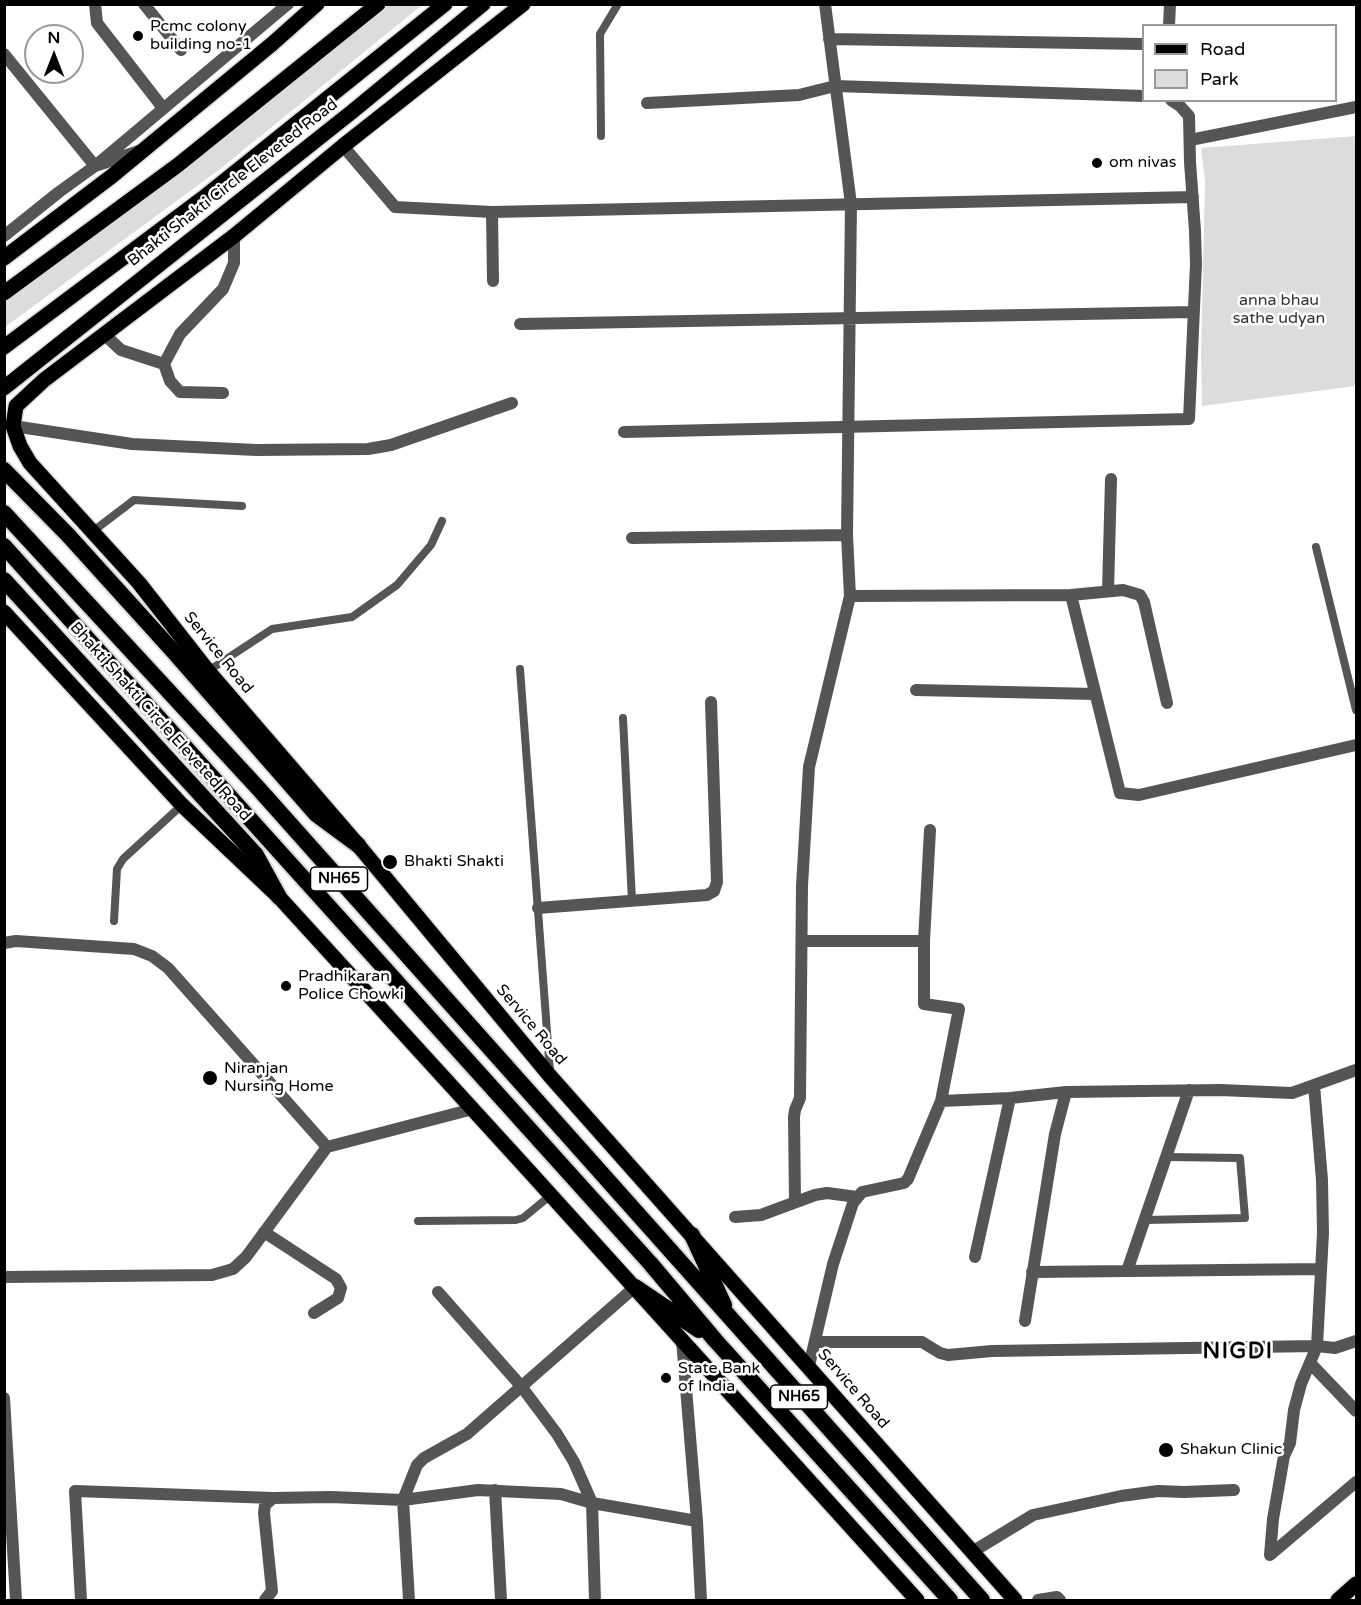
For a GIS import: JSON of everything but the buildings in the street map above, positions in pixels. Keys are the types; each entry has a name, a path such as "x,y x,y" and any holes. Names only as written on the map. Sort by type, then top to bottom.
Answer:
{"highway":[{"path":"4,470 68,535 316,814 358,844"},
{"name":"NH65","path":"4,513 258,788 865,1472 982,1600"},
{"name":"NH65","path":"4,546 650,1263 715,1340 847,1488 950,1600"},
{"name":"Bhakti Shakti Circle Eleveted Road","path":"4,579 256,855 279,897"},
{"path":"692,1235 733,1322"},
{"path":"635,1287 715,1340"}],"main road":[{"path":"4,258 112,176 317,4"},
{"path":"4,293 178,165 378,4"},
{"path":"4,347 203,198 445,4"},
{"name":"Bhakti Shakti Circle Eleveted Road","path":"4,388 353,111 483,4"},
{"path":"13,426 16,406 44,380 234,236 523,4"},
{"name":"Service Road","path":"13,426 20,446 30,463 139,583 208,671 358,844 550,1076 1015,1600"},
{"path":"4,612 182,805 279,897 917,1600"},
{"path":"1338,1600 1356,1584"}],"street":[{"path":"95,4 97,22 163,108"},
{"path":"144,4 181,50"},
{"path":"4,236 95,166 288,4"},
{"path":"795,1202 794,1117 800,1098 802,886 809,767 850,596 847,535 851,204 825,4"},
{"path":"1169,24 1170,4"},
{"path":"829,39 1142,44"},
{"path":"4,54 95,166"},
{"path":"647,103 799,95 835,86 1142,96"},
{"path":"624,432 1189,419 1196,264 1193,197 1189,116 1174,102"},
{"path":"1190,141 1356,107"},
{"path":"343,147 395,207 492,212 1193,197"},
{"path":"95,166 144,149"},
{"path":"492,212 493,281"},
{"path":"223,393 180,392 170,381 164,364 180,334 223,289 234,263 234,236"},
{"path":"520,324 1193,312"},
{"path":"105,335 121,350 164,364"},
{"path":"13,426 132,444 256,450 368,449 407,439 512,403"},
{"path":"1108,591 1111,479"},
{"path":"632,538 847,535"},
{"path":"850,596 1071,595 1123,590 1140,595 1144,602 1167,703"},
{"path":"1071,595 1120,793 1138,795 1356,745"},
{"path":"916,690 1095,694"},
{"path":"538,908 707,895 714,891 717,882 711,702"},
{"path":"809,1366 833,1263 853,1203 862,1192 909,1179 941,1101 959,1009 924,1004 924,941 930,830"},
{"path":"4,943 16,941 134,949 152,956 168,968 327,1147"},
{"path":"802,941 924,941"},
{"path":"941,1101 1010,1098 1066,1092 1189,1090 1292,1093 1356,1070"},
{"path":"1314,1085 1322,1179 1323,1233 1317,1346 1311,1365 1300,1384 1294,1410 1290,1443 1284,1456 1273,1519 1270,1555 1356,1482"},
{"path":"1127,1271 1189,1090"},
{"path":"1024,1321 1055,1134 1066,1092"},
{"path":"975,1257 1010,1098"},
{"path":"4,1277 212,1275 234,1269 246,1257 327,1147 473,1109"},
{"path":"735,1217 761,1215 827,1193 857,1197"},
{"path":"264,1232 336,1279 341,1288 338,1298 314,1313"},
{"path":"1032,1272 1321,1269"},
{"path":"409,1600 403,1500 417,1465 424,1458 467,1434 635,1287"},
{"path":"438,1292 521,1386 568,1452 592,1503 595,1600"},
{"path":"682,1340 701,1600"},
{"path":"815,1342 922,1342 948,1355 992,1351 1317,1346 1335,1348 1356,1341"},
{"path":"1311,1365 1356,1411"},
{"path":"4,1398 16,1600"},
{"path":"81,1600 75,1491 403,1500 478,1490 495,1490 561,1494 592,1503 697,1521"},
{"path":"495,1490 501,1600"},
{"path":"972,1552 1033,1515 1121,1496 1158,1491 1234,1490"},
{"path":"265,1600 272,1591 264,1513 265,1505 273,1498"},
{"path":"1038,1600 1057,1597 1060,1600"}],"lane":[{"path":"601,136 600,34 618,4"},
{"path":"92,532 134,500 242,506"},
{"path":"208,671 272,629 352,617 396,585 431,545 442,521"},
{"path":"1316,547 1356,710"},
{"path":"520,669 550,1076"},
{"path":"623,718 632,901"},
{"path":"114,921 117,869 123,858 182,805"},
{"path":"1144,1220 1245,1218 1240,1158 1167,1156"},
{"path":"418,1221 516,1220 523,1218 551,1195"}],"green space":[{"path":"383,5 422,5 220,169 5,327 5,297"},
{"name":"anna bhau sathe udyan","path":"1356,136 1356,386 1202,406 1205,181 1201,148"}],"place":[{"name":"Pcmc colony building no-1","path":"138,36"},
{"name":"om nivas","path":"1097,163"},
{"name":"Bhakti Shakti","path":"390,862"},
{"name":"Pradhikaran Police Chowki","path":"286,986"},
{"name":"Niranjan Nursing Home","path":"210,1078"},
{"name":"State Bank of India","path":"666,1378"},
{"name":"Shakun Clinic","path":"1166,1450"}],"district":[{"name":"NIGDI","path":"1238,1352"}]}
